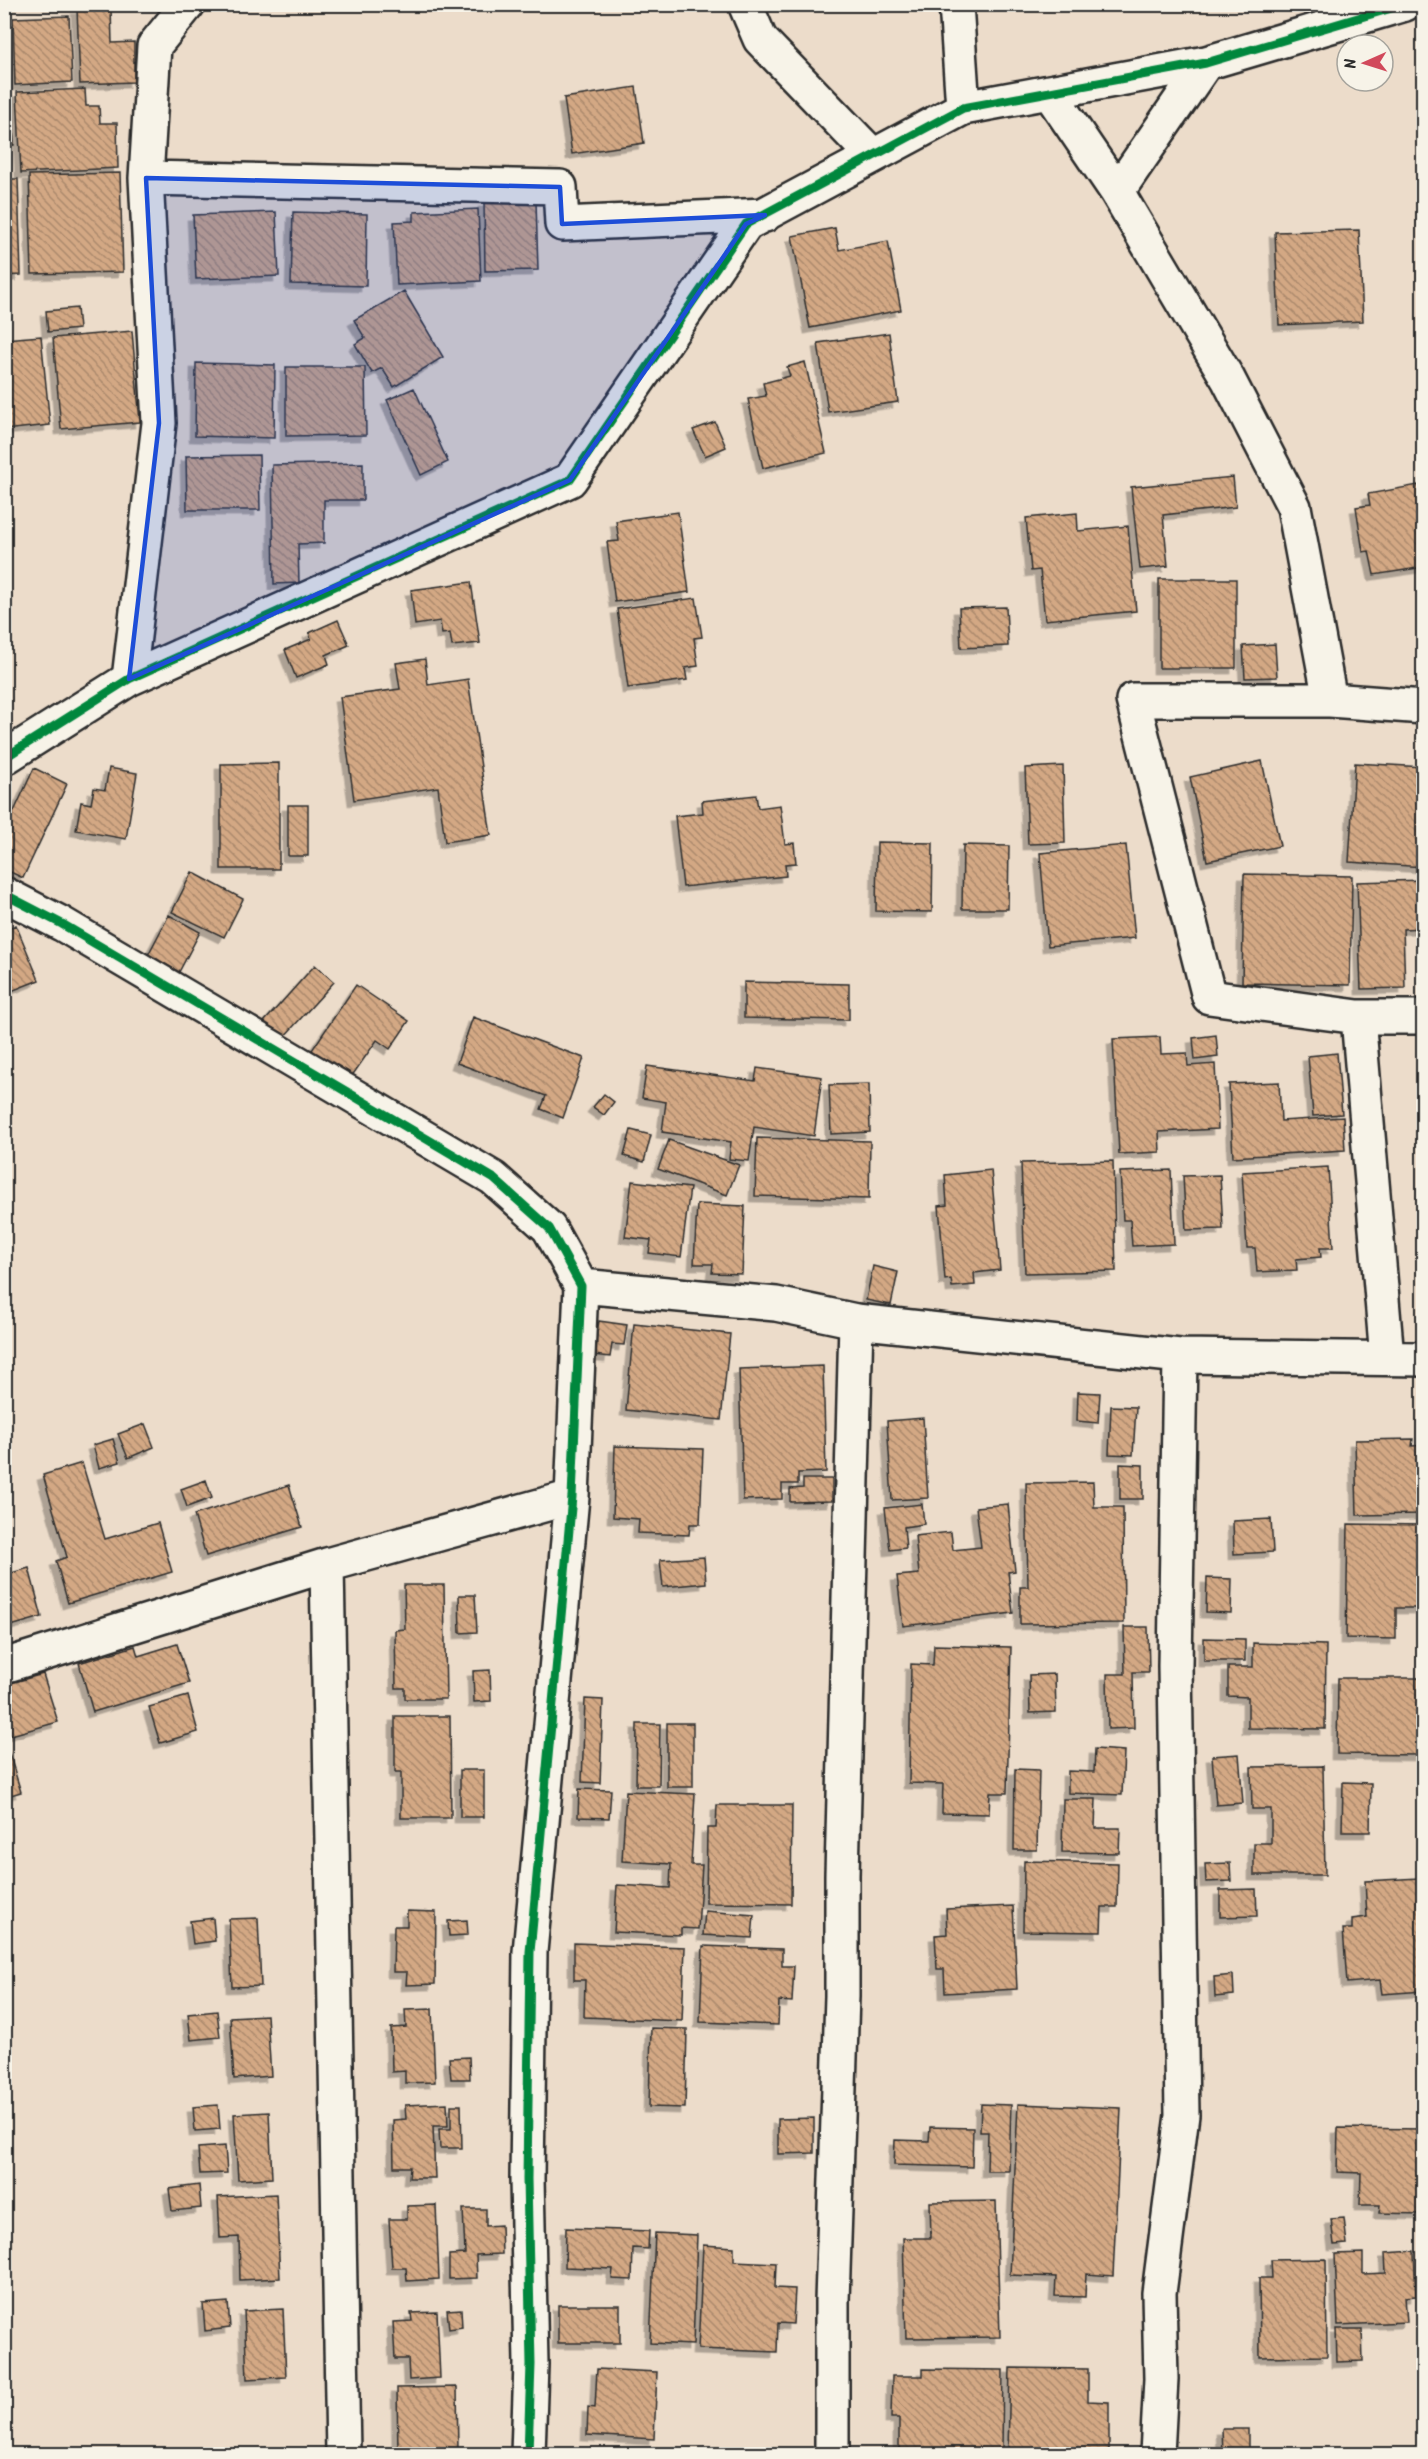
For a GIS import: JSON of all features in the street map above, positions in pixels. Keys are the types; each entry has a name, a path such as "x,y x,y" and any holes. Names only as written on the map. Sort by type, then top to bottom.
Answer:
{"street":[{"path":"129,679 159,423 146,178 154,46 188,4"},
{"path":"745,4 760,39 873,156"},
{"path":"956,4 963,108"},
{"path":"4,758 129,679 570,480 746,224 963,108 1206,63 1406,4"},
{"path":"1117,192 1206,63"},
{"path":"1049,92 1117,192 1228,379 1294,507 1330,700"},
{"path":"146,178 560,187 562,224 765,215"},
{"path":"1424,707 1330,700 1133,700 1209,997 1358,1017 1424,1017"},
{"path":"4,894 62,924 493,1178 549,1228 581,1286 572,1497 530,1952 527,2179 531,2364 528,2454"},
{"path":"1358,1017 1387,1358"},
{"path":"581,1286 776,1304 856,1321 1180,1356 1424,1359"},
{"path":"832,2454 832,2301 842,1995 842,1875 856,1321"},
{"path":"1157,2454 1161,2379 1159,2293 1182,2115 1175,1666 1180,1356"},
{"path":"4,1666 327,1565 572,1497"},
{"path":"327,1565 342,2454"}],"highlighted area":[{"path":"146,178 560,187 562,224 765,215 746,224 570,480 129,679 159,423"}],"building":[{"path":"111,8 112,43 134,42 134,82 80,84 77,9"},
{"path":"69,16 72,82 15,85 13,18"},
{"path":"10,84 14,145 4,146 4,85"},
{"path":"636,87 644,143 572,154 564,98"},
{"path":"85,89 86,106 99,106 100,123 117,123 118,168 21,173 17,92"},
{"path":"120,173 123,272 32,274 29,175"},
{"path":"4,179 18,179 21,275 4,276"},
{"path":"536,201 538,270 485,271 484,202"},
{"path":"478,209 481,281 397,285 394,222 414,221 414,212"},
{"path":"276,212 279,276 196,279 193,215"},
{"path":"293,212 367,214 366,286 291,284"},
{"path":"835,228 839,250 888,241 901,310 810,328 792,236"},
{"path":"1359,230 1363,321 1279,325 1275,232"},
{"path":"404,291 443,357 394,387 382,368 372,373 355,344 365,338 354,320"},
{"path":"77,308 79,329 48,332 46,311"},
{"path":"132,331 140,422 61,429 53,338"},
{"path":"889,333 898,402 828,412 818,343"},
{"path":"41,336 50,425 4,430 4,339"},
{"path":"805,362 826,453 763,468 748,399 766,396 763,383 790,376 787,367"},
{"path":"196,363 275,365 274,438 195,436"},
{"path":"286,367 365,367 366,435 286,436"},
{"path":"414,388 448,462 421,475 387,400"},
{"path":"715,422 726,447 705,456 693,430"},
{"path":"259,455 260,510 187,510 186,456"},
{"path":"363,463 363,500 324,500 324,543 298,544 299,583 274,584 272,465"},
{"path":"1233,477 1236,507 1163,515 1168,566 1140,569 1131,487"},
{"path":"1418,485 1424,516 1424,567 1374,575 1369,551 1363,552 1356,507 1370,505 1368,494"},
{"path":"678,512 689,592 615,602 607,542 619,541 616,521"},
{"path":"1077,513 1078,531 1128,526 1136,611 1045,620 1040,570 1031,571 1026,518"},
{"path":"1159,579 1236,579 1236,668 1159,668"},
{"path":"471,582 480,643 452,646 450,633 442,634 440,621 415,625 411,590"},
{"path":"696,598 702,637 694,638 698,666 685,668 687,680 628,688 617,609"},
{"path":"1006,607 1008,646 961,648 959,608"},
{"path":"338,620 349,645 326,655 329,664 296,678 285,650 311,639 309,633"},
{"path":"1275,644 1277,677 1245,678 1243,646"},
{"path":"425,659 428,685 468,679 491,835 445,842 438,787 354,800 340,697 400,689 396,663"},
{"path":"1262,761 1280,846 1207,861 1190,777"},
{"path":"279,763 279,869 221,869 221,764"},
{"path":"1355,763 1424,767 1424,867 1349,862"},
{"path":"1063,766 1065,843 1028,844 1025,768"},
{"path":"34,768 67,784 23,878 4,869 4,817 10,820"},
{"path":"109,768 137,773 126,839 76,830 81,802 91,804 94,788 105,790"},
{"path":"756,795 758,808 780,805 785,844 794,843 796,863 785,864 786,876 683,887 675,816 703,813 702,801"},
{"path":"288,805 308,805 308,856 288,856"},
{"path":"877,842 933,843 932,912 876,911"},
{"path":"963,845 1009,846 1008,909 962,909"},
{"path":"1126,845 1135,938 1048,946 1040,853"},
{"path":"192,872 243,899 224,937 172,912"},
{"path":"1244,874 1352,876 1350,985 1242,983"},
{"path":"1424,880 1424,928 1403,929 1405,988 1361,989 1357,882"},
{"path":"169,915 200,932 179,972 148,955"},
{"path":"16,925 39,980 4,994 4,930"},
{"path":"315,965 334,982 282,1039 264,1022"},
{"path":"744,982 849,984 849,1020 744,1018"},
{"path":"356,985 409,1021 390,1049 377,1040 347,1083 308,1056"},
{"path":"473,1017 584,1058 563,1118 541,1109 546,1096 457,1063"},
{"path":"1216,1035 1218,1057 1195,1060 1193,1038"},
{"path":"1160,1037 1161,1054 1187,1053 1188,1066 1215,1064 1218,1129 1159,1132 1160,1152 1119,1154 1113,1039"},
{"path":"1337,1053 1342,1114 1313,1116 1308,1056"},
{"path":"647,1066 755,1081 757,1068 822,1077 814,1136 754,1127 749,1161 729,1159 731,1142 662,1132 666,1102 642,1098"},
{"path":"1279,1082 1281,1121 1343,1117 1345,1150 1233,1157 1229,1084"},
{"path":"869,1084 870,1132 831,1134 829,1085"},
{"path":"604,1094 614,1102 604,1115 593,1107"},
{"path":"631,1130 651,1135 644,1162 624,1156"},
{"path":"757,1138 870,1141 869,1199 755,1196"},
{"path":"669,1140 739,1165 727,1195 658,1169"},
{"path":"1113,1161 1116,1271 1025,1273 1021,1163"},
{"path":"1328,1167 1333,1248 1320,1248 1321,1257 1296,1259 1297,1270 1257,1272 1255,1248 1247,1248 1242,1172"},
{"path":"991,1170 1000,1270 974,1273 975,1285 952,1287 951,1279 945,1280 939,1206 947,1205 945,1175"},
{"path":"1171,1170 1174,1244 1132,1246 1130,1220 1123,1220 1120,1172"},
{"path":"1220,1175 1223,1229 1186,1230 1183,1176"},
{"path":"632,1181 690,1188 681,1257 649,1253 651,1240 625,1237"},
{"path":"697,1204 745,1206 742,1274 712,1273 713,1264 694,1264"},
{"path":"873,1266 898,1272 891,1305 866,1300"},
{"path":"599,1321 627,1325 624,1345 612,1344 610,1357 593,1355"},
{"path":"634,1324 730,1334 721,1420 626,1410"},
{"path":"823,1366 826,1472 798,1473 798,1484 782,1484 782,1499 743,1500 739,1369"},
{"path":"1078,1392 1100,1393 1098,1423 1077,1421"},
{"path":"1111,1406 1136,1407 1133,1455 1109,1454"},
{"path":"923,1418 928,1498 892,1500 887,1421"},
{"path":"145,1424 154,1447 128,1458 118,1434"},
{"path":"113,1439 120,1462 99,1468 93,1445"},
{"path":"1413,1439 1412,1446 1424,1445 1424,1514 1357,1515 1355,1440"},
{"path":"615,1446 703,1449 700,1524 690,1524 689,1535 638,1533 639,1519 613,1517"},
{"path":"82,1463 105,1539 158,1523 172,1572 68,1603 56,1561 67,1557 43,1475"},
{"path":"1120,1464 1143,1465 1143,1499 1120,1499"},
{"path":"803,1479 832,1479 832,1501 790,1502 790,1489 803,1488"},
{"path":"206,1480 212,1498 187,1507 181,1489"},
{"path":"1093,1482 1094,1507 1123,1507 1124,1623 1020,1624 1020,1587 1028,1587 1026,1483"},
{"path":"289,1485 302,1527 206,1556 194,1515"},
{"path":"922,1504 924,1524 904,1527 906,1548 890,1550 885,1508"},
{"path":"1008,1504 1015,1571 1008,1572 1013,1613 903,1626 897,1576 919,1574 915,1536 951,1532 953,1550 981,1547 976,1507"},
{"path":"1271,1519 1273,1552 1234,1554 1233,1521"},
{"path":"1348,1524 1424,1525 1424,1608 1396,1608 1396,1639 1346,1638"},
{"path":"704,1557 706,1583 663,1587 660,1560"},
{"path":"29,1568 42,1617 4,1628 4,1575"},
{"path":"1207,1578 1232,1579 1231,1613 1206,1612"},
{"path":"404,1585 444,1585 446,1699 405,1699 405,1688 396,1688 395,1630 405,1629"},
{"path":"459,1595 475,1595 477,1632 460,1633"},
{"path":"1124,1627 1148,1627 1149,1672 1133,1672 1134,1728 1108,1729 1107,1674 1125,1674"},
{"path":"1204,1638 1245,1639 1245,1661 1204,1661"},
{"path":"1253,1643 1326,1645 1325,1729 1248,1728 1248,1697 1228,1696 1228,1667 1253,1667"},
{"path":"177,1644 189,1683 93,1712 79,1663 135,1646 138,1656"},
{"path":"934,1645 1011,1647 1007,1793 990,1793 989,1814 942,1813 943,1784 909,1783 911,1664 933,1665"},
{"path":"490,1670 491,1701 474,1702 473,1671"},
{"path":"43,1674 58,1722 4,1737 4,1685"},
{"path":"1055,1674 1056,1712 1030,1713 1029,1675"},
{"path":"1338,1678 1419,1678 1419,1755 1337,1754"},
{"path":"188,1696 198,1732 160,1743 149,1707"},
{"path":"585,1699 603,1700 600,1783 582,1782"},
{"path":"395,1716 450,1716 451,1818 401,1818 401,1772 395,1772"},
{"path":"667,1723 693,1723 693,1787 667,1787"},
{"path":"637,1724 660,1724 659,1786 636,1786"},
{"path":"1095,1749 1124,1751 1122,1795 1068,1793 1068,1771 1094,1772"},
{"path":"9,1753 21,1792 4,1797 4,1754"},
{"path":"1239,1754 1243,1803 1216,1805 1212,1756"},
{"path":"1323,1766 1325,1875 1254,1875 1254,1843 1271,1843 1271,1809 1252,1809 1251,1767"},
{"path":"1015,1769 1039,1770 1037,1850 1014,1850"},
{"path":"460,1770 484,1770 484,1817 460,1817"},
{"path":"1343,1782 1371,1783 1370,1832 1342,1832"},
{"path":"579,1789 611,1790 609,1818 578,1817"},
{"path":"626,1791 695,1794 691,1865 702,1865 698,1929 681,1928 681,1935 614,1932 617,1885 670,1888 671,1864 622,1861"},
{"path":"1063,1799 1096,1799 1095,1828 1120,1828 1119,1853 1062,1852"},
{"path":"717,1805 792,1805 791,1904 706,1903 707,1828 716,1828"},
{"path":"1024,1861 1118,1863 1117,1907 1102,1907 1101,1932 1023,1931"},
{"path":"1230,1863 1231,1881 1206,1882 1205,1864"},
{"path":"1419,1878 1421,1913 1424,1913 1424,1991 1382,1994 1380,1980 1347,1983 1343,1929 1352,1929 1352,1919 1367,1917 1365,1881"},
{"path":"1256,1889 1257,1916 1220,1917 1220,1890"},
{"path":"1013,1906 1017,1989 945,1993 944,1969 937,1969 935,1935 947,1934 946,1909"},
{"path":"407,1911 436,1912 435,1984 406,1985 407,1972 393,1972 394,1926 407,1926"},
{"path":"705,1911 754,1915 752,1938 703,1935"},
{"path":"213,1918 215,1941 193,1944 190,1921"},
{"path":"258,1918 261,1986 232,1987 229,1919"},
{"path":"467,1920 468,1935 449,1936 448,1921"},
{"path":"574,1943 685,1947 682,2021 584,2017 585,1980 574,1980"},
{"path":"703,1946 782,1949 782,1966 794,1966 792,2002 779,2001 778,2025 700,2022"},
{"path":"1233,1975 1234,1995 1215,1997 1214,1977"},
{"path":"432,2009 435,2082 405,2083 405,2071 392,2072 391,2028 406,2027 405,2010"},
{"path":"217,2011 220,2037 191,2040 188,2014"},
{"path":"267,2015 271,2076 234,2079 230,2017"},
{"path":"651,2028 687,2029 685,2108 649,2107"},
{"path":"469,2057 470,2079 451,2079 449,2058"},
{"path":"447,2103 448,2126 433,2126 435,2178 409,2178 410,2167 394,2167 393,2120 406,2119 405,2105"},
{"path":"981,2104 1011,2105 1009,2171 987,2171 988,2132 980,2132"},
{"path":"1018,2104 1121,2108 1113,2276 1086,2274 1085,2297 1055,2296 1056,2277 1010,2275"},
{"path":"218,2105 220,2129 195,2131 193,2107"},
{"path":"451,2105 461,2105 462,2148 440,2148 439,2129 451,2129"},
{"path":"269,2112 272,2178 238,2180 234,2114"},
{"path":"814,2118 814,2153 778,2154 778,2119"},
{"path":"930,2127 973,2128 972,2167 894,2165 895,2140 929,2141"},
{"path":"1338,2128 1424,2129 1424,2202 1421,2202 1421,2214 1379,2213 1380,2205 1360,2205 1361,2173 1337,2172"},
{"path":"225,2146 227,2173 200,2174 198,2148"},
{"path":"199,2185 201,2208 172,2211 169,2189"},
{"path":"276,2194 280,2278 240,2280 239,2237 220,2238 218,2197"},
{"path":"996,2201 1000,2337 906,2338 903,2238 931,2238 930,2202"},
{"path":"436,2205 439,2279 407,2281 406,2268 392,2268 389,2219 407,2219 407,2206"},
{"path":"463,2209 486,2209 486,2226 501,2225 502,2254 476,2255 477,2278 449,2279 449,2255 465,2254"},
{"path":"1344,2218 1347,2244 1334,2245 1331,2219"},
{"path":"566,2228 649,2231 648,2249 633,2248 632,2280 612,2279 613,2269 565,2267"},
{"path":"655,2233 697,2235 693,2345 650,2343"},
{"path":"703,2245 734,2247 734,2261 776,2263 775,2288 795,2289 793,2324 778,2323 777,2352 698,2349"},
{"path":"1414,2251 1416,2296 1405,2297 1407,2322 1338,2325 1335,2254 1363,2253 1363,2274 1386,2273 1385,2253"},
{"path":"1326,2259 1327,2356 1260,2357 1259,2278 1272,2278 1271,2260"},
{"path":"228,2302 230,2328 205,2331 203,2304"},
{"path":"558,2305 620,2305 620,2343 558,2343"},
{"path":"283,2309 286,2377 247,2379 244,2311"},
{"path":"461,2309 462,2327 449,2329 447,2310"},
{"path":"437,2312 440,2378 409,2380 408,2359 395,2359 393,2322 412,2321 411,2313"},
{"path":"1336,2329 1362,2329 1363,2361 1337,2362"},
{"path":"1010,2368 1088,2369 1088,2401 1109,2402 1109,2452 1008,2451"},
{"path":"597,2369 657,2372 654,2439 587,2435 588,2407 595,2408"},
{"path":"923,2369 1003,2370 1002,2450 899,2449 899,2418 891,2418 892,2376 923,2376"},
{"path":"457,2387 458,2451 478,2451 478,2454 398,2454 397,2388"},
{"path":"1222,2429 1248,2429 1248,2452 1223,2452"}],"cycle path":[{"path":"4,758 129,679 570,480 746,224 963,108 1206,63 1405,4"},
{"path":"4,894 62,924 493,1178 549,1228 581,1286 572,1497 530,1952 527,2179 531,2364 528,2454"}]}
